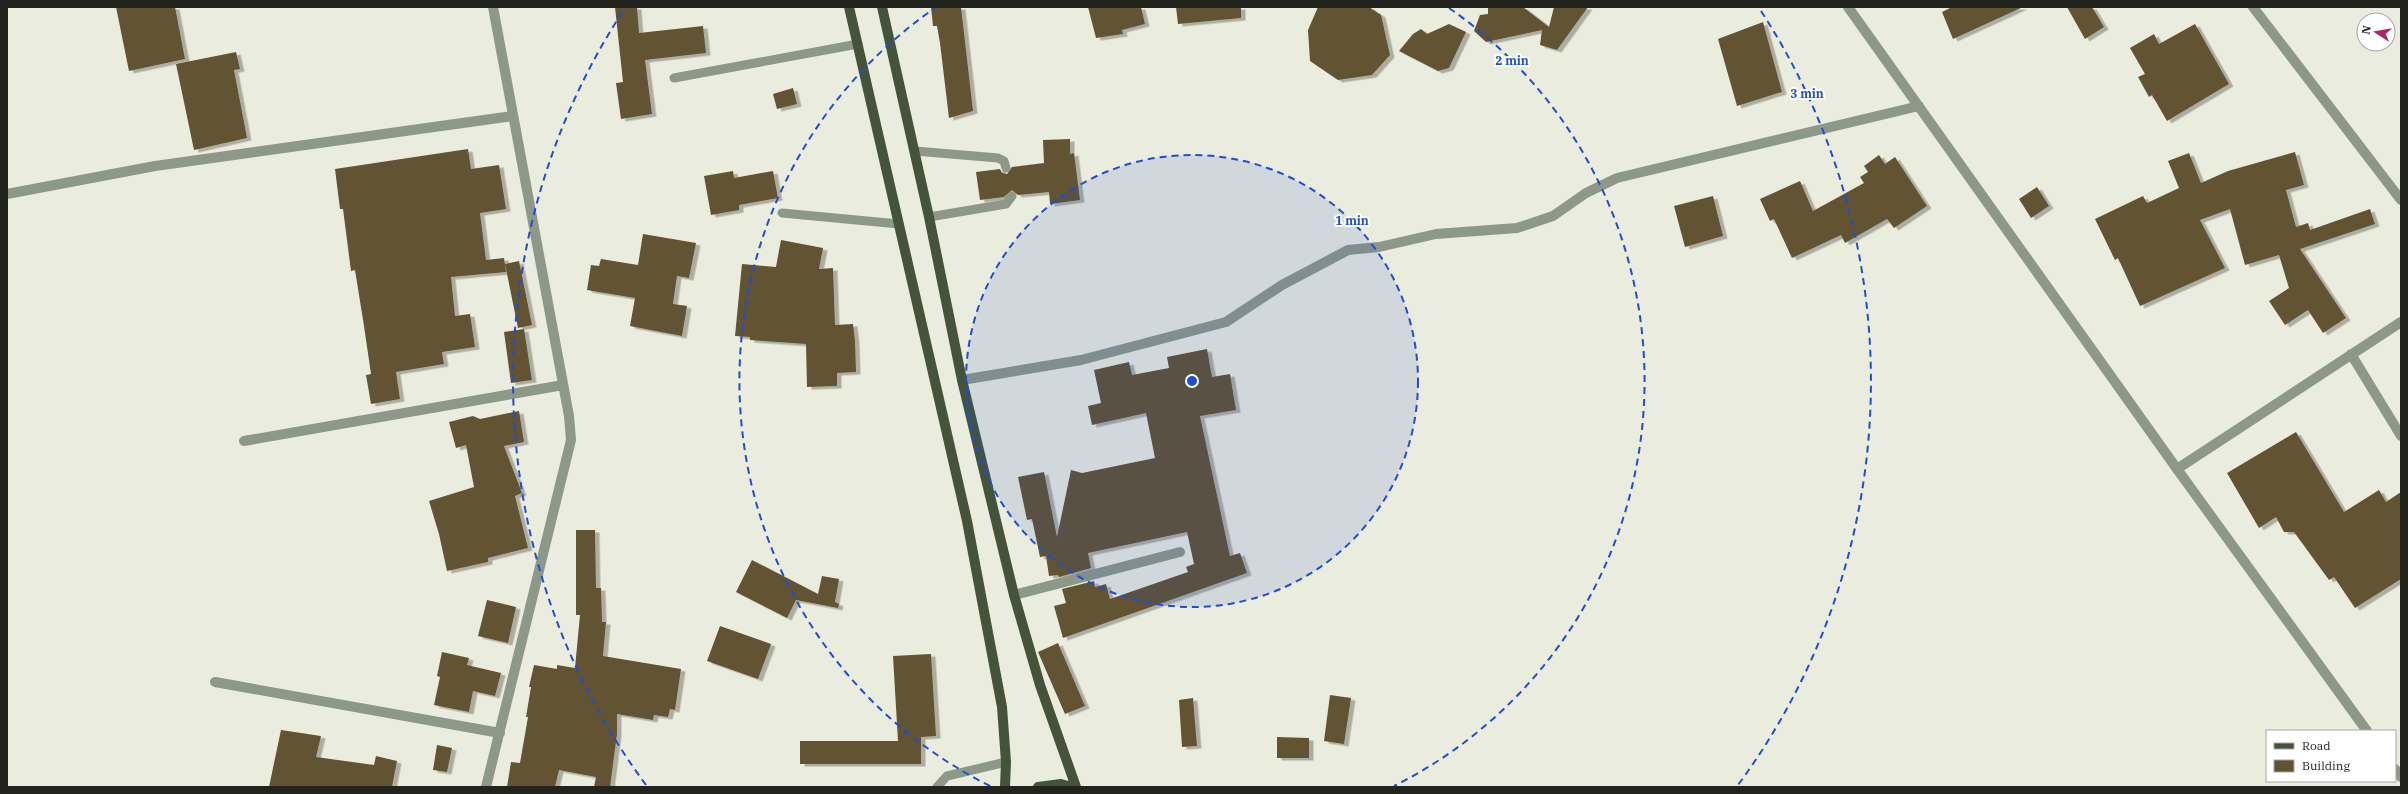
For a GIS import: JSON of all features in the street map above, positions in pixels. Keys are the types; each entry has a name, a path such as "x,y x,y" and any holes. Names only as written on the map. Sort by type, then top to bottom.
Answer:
{"main road":[{"path":"849,7 966,522 1002,707 1006,762 1005,787"},
{"path":"882,7 915,151 962,380 1014,595 1040,685 1076,787"},
{"path":"1038,787 1061,784 1072,787"}],"street":[{"path":"486,787 567,463 571,440 563,385 493,7"},
{"path":"1848,7 2177,469 2367,730"},
{"path":"2253,7 2401,200"},
{"path":"962,380 1080,360 1226,322 1282,285 1348,250 1379,247 1436,234 1516,228 1553,216 1586,193 1617,178 1919,106"},
{"path":"7,194 155,166 513,116"},
{"path":"2177,469 2401,322"},
{"path":"2351,354 2401,436"},
{"path":"244,441 563,385"},
{"path":"1014,595 1180,552"},
{"path":"215,682 500,734"}],"lane":[{"path":"674,78 858,44"},
{"path":"915,151 998,158 1004,161 1006,168"},
{"path":"929,217 1006,204 1012,196"},
{"path":"782,213 899,224"},
{"path":"937,787 947,776 1006,762"}],"building":[{"path":"116,7 175,7 185,59 129,71"},
{"path":"615,7 637,7 639,33 703,26 706,53 645,60 652,114 621,119 616,83 623,82"},
{"path":"931,7 961,7 973,111 949,118 940,43 937,26 933,26"},
{"path":"1088,7 1141,7 1145,24 1122,30 1123,34 1096,38"},
{"path":"1176,7 1241,7 1241,18 1178,24"},
{"path":"1318,7 1369,7 1381,15 1390,55 1372,75 1338,80 1310,61 1308,30"},
{"path":"1488,7 1523,7 1549,27 1554,7 1588,7 1557,50 1540,45 1542,30 1486,42 1474,31 1480,15 1488,14"},
{"path":"1952,7 2023,7 1953,39 1942,12"},
{"path":"2067,7 2092,7 2104,27 2085,39"},
{"path":"1763,22 1782,92 1737,106 1718,39"},
{"path":"1449,24 1466,32 1449,68 1438,71 1399,51 1413,34 1421,29 1427,34"},
{"path":"2195,24 2229,84 2167,121 2152,95 2149,97 2138,77 2145,74 2130,48 2154,34 2159,44"},
{"path":"236,52 240,69 234,70 247,138 194,150 176,64"},
{"path":"793,88 797,104 777,109 773,94"},
{"path":"1070,139 1070,154 1074,153 1080,200 1050,204 1049,192 1018,195 1012,190 1004,197 980,200 976,172 1000,169 1002,173 1007,174 1012,167 1044,163 1043,140"},
{"path":"468,149 471,169 499,165 506,209 480,213 486,260 504,258 506,272 451,277 455,316 470,314 475,347 442,352 444,364 396,372 400,399 371,404 366,375 371,374 364,326 355,270 351,271 343,209 340,209 335,169"},
{"path":"2295,152 2304,185 2286,190 2296,227 2308,223 2310,230 2370,209 2375,224 2300,249 2346,318 2323,333 2308,310 2285,325 2269,301 2289,288 2279,255 2245,265 2230,209 2200,220 2225,268 2140,306 2118,258 2115,260 2095,219 2143,196 2147,203 2179,188 2168,161 2189,153 2201,183 2228,171"},
{"path":"1879,155 1885,164 1895,157 1927,206 1894,228 1887,219 1845,243 1841,235 1792,258 1774,219 1770,221 1760,199 1800,181 1813,211 1864,183 1860,177 1868,172 1864,166"},
{"path":"733,171 734,178 773,171 778,198 739,205 739,210 711,215 704,176"},
{"path":"2037,187 2049,206 2031,218 2019,199"},
{"path":"1713,196 1723,236 1685,247 1674,206"},
{"path":"643,234 696,243 689,278 677,276 673,304 687,306 682,336 630,326 635,298 587,290 591,265 599,266 601,259 638,265"},
{"path":"781,240 823,248 819,269 833,268 835,325 853,324 855,341 856,372 837,373 837,386 807,387 806,344 750,340 750,337 735,336 742,264 776,267"},
{"path":"519,261 532,325 518,328 505,264"},
{"path":"524,329 532,380 511,383 504,332"},
{"path":"1207,349 1212,377 1230,374 1236,410 1200,416 1230,556 1240,553 1247,573 1063,638 1054,606 1066,603 1062,589 1094,581 1095,587 1106,584 1110,599 1188,572 1186,567 1194,564 1187,532 1088,553 1091,568 1059,577 1058,575 1049,576 1046,556 1040,557 1032,519 1027,520 1018,477 1044,472 1057,537 1071,470 1082,473 1155,458 1146,413 1092,425 1088,406 1101,403 1094,370 1129,362 1132,375 1169,368 1167,357"},
{"path":"519,411 524,442 504,446 522,493 515,496 528,548 488,558 488,562 447,571 439,534 429,501 474,487 466,445 456,448 449,422 473,416 480,419"},
{"path":"2296,432 2344,512 2379,490 2386,502 2401,492 2401,579 2355,608 2334,577 2329,580 2294,532 2284,532 2276,517 2259,528 2227,473"},
{"path":"576,530 595,530 596,588 601,588 602,622 606,622 603,656 681,669 675,710 670,709 668,717 654,715 653,720 617,714 617,734 610,787 594,787 596,777 559,770 555,787 507,787 511,762 520,763 528,717 526,717 531,687 529,687 534,665 557,669 557,665 575,668 580,615 576,615"},
{"path":"752,560 818,594 822,576 839,579 835,602 839,604 838,608 796,600 787,618 736,592"},
{"path":"487,600 516,607 508,643 478,636"},
{"path":"720,626 771,644 758,679 707,661"},
{"path":"1058,643 1085,706 1065,714 1038,652"},
{"path":"442,652 469,658 467,665 501,673 495,696 473,691 469,712 434,705 440,677 437,676"},
{"path":"931,654 936,736 921,737 921,764 800,764 800,741 898,741 893,656"},
{"path":"1330,695 1351,698 1344,744 1324,741"},
{"path":"1193,698 1197,746 1182,747 1179,700"},
{"path":"281,730 321,736 316,757 374,765 376,756 397,761 392,787 269,787"},
{"path":"1277,737 1309,738 1309,758 1277,758"},
{"path":"437,745 452,748 447,772 433,770"}]}
